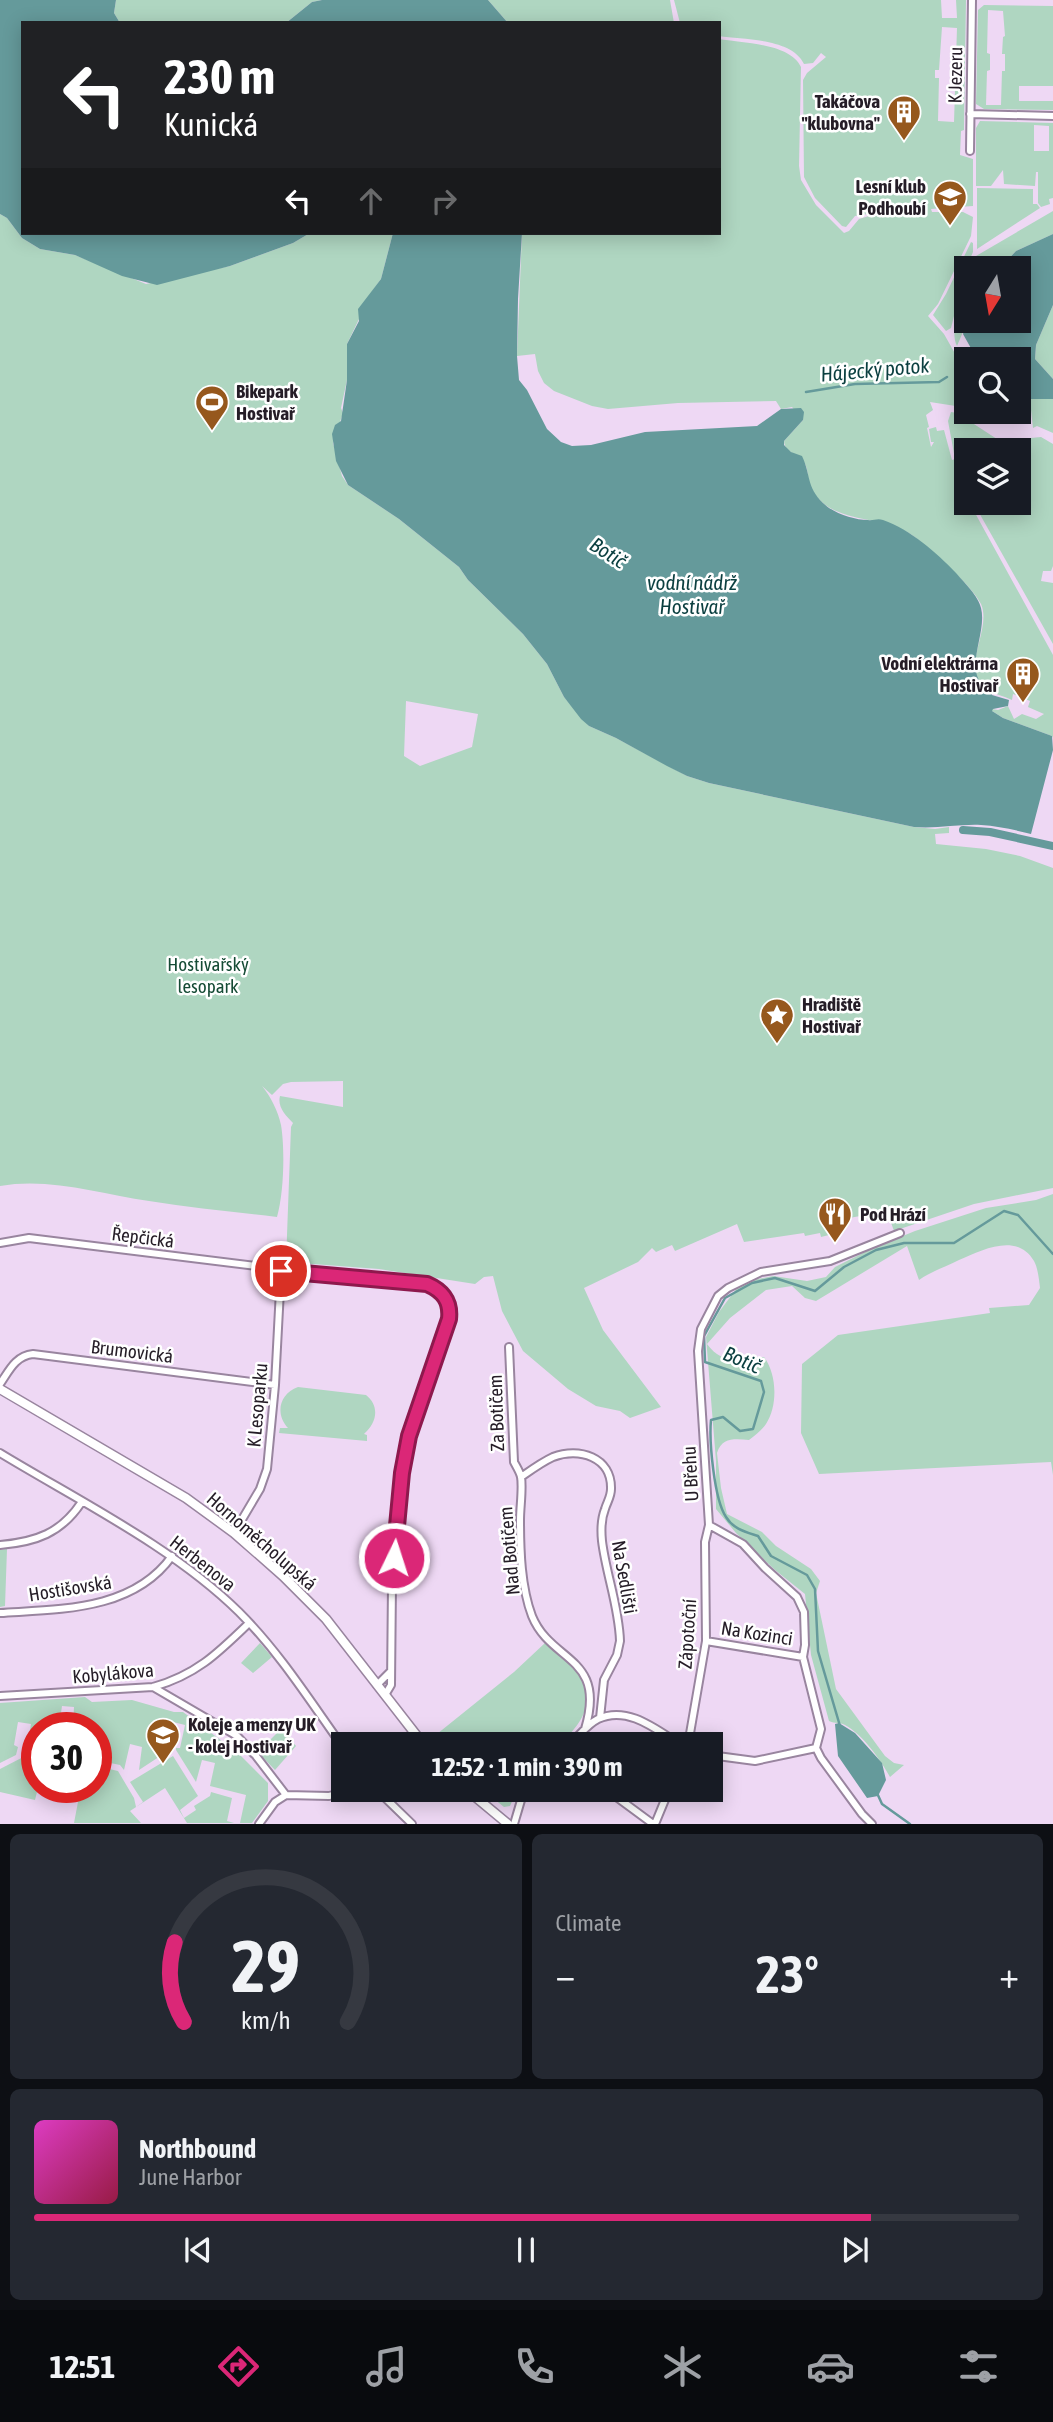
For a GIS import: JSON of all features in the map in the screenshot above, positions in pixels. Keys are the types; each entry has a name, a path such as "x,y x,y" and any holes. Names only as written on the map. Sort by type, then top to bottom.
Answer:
{"street":[{"name":"K Jezeru","path":"970,151 972,0"},
{"path":"970,114 1053,116"},
{"name":"U Břehu","path":"816,1748 821,1729 803,1657 804,1612 797,1597 743,1544 709,1525 698,1352 702,1329 718,1296 728,1288 757,1274 830,1261 900,1233"},
{"name":"Řepčická","path":"0,1243 29,1238 281,1271 427,1284 441,1292 449,1304 449,1319 419,1403 402,1473 393,1584 391,1671"},
{"name":"K Lesoparku","path":"234,1533 250,1508 265,1476 275,1385 281,1271"},
{"name":"Za Botičem","path":"509,1348 514,1462 521,1476"},
{"name":"Brumovická","path":"0,1387 16,1360 33,1354 275,1385"},
{"name":"Hornoměcholupská","path":"0,1387 186,1498 234,1533 309,1602 336,1632 414,1732"},
{"name":"Herbenova","path":"0,1453 172,1556 217,1592 281,1659 332,1732"},
{"name":"Na Sedlišti","path":"521,1476 553,1457 583,1454 599,1460 611,1478 611,1493 604,1510 602,1541 620,1641 617,1655 604,1680 600,1718"},
{"name":"Nad Botičem","path":"521,1476 520,1536 524,1579 531,1613 548,1640 568,1656 585,1678 590,1698 585,1729"},
{"path":"0,1545 27,1541 54,1531 69,1520 81,1503"},
{"name":"Zápotoční","path":"690,1732 706,1641 705,1542 709,1525"},
{"name":"Hostišovská","path":"0,1613 103,1602 143,1585 172,1556"},
{"name":"Kobylákova","path":"0,1696 155,1687 184,1677 198,1668 222,1650 249,1623"},
{"name":"Na Kozinci","path":"706,1641 803,1657"},
{"path":"377,1685 391,1671"},
{"path":"384,1695 391,1685 391,1671"},
{"path":"155,1687 237,1736 286,1795"},
{"path":"582,1732 600,1718 619,1715 637,1718 660,1732"},
{"path":"723,1757 755,1761 816,1748 862,1814 872,1824"},
{"path":"259,1824 275,1802 286,1795 331,1796"},
{"path":"389,1802 412,1824"},
{"path":"481,1802 508,1824"},
{"path":"514,1824 520,1802"},
{"path":"624,1802 654,1824 664,1802"}],"green space":[{"path":"116,0 322,0 312,2 288,21 119,21 114,13"},
{"path":"488,0 670,0 674,21 506,21"},
{"path":"674,0 941,0 942,18 957,18 956,0 966,0 964,130 961,131 960,155 973,159 973,206 931,209 932,212 963,212 973,217 971,236 961,256 954,256 954,271 938,304 928,316 944,334 954,352 954,406 930,402 933,410 926,415 927,428 931,447 934,442 931,442 929,429 936,427 937,431 944,430 952,460 954,459 954,515 976,515 1053,655 1053,738 992,711 1008,706 1014,719 1022,714 1036,719 1044,714 1028,707 1030,701 1013,694 1012,700 990,691 978,678 975,668 983,614 981,604 972,590 908,533 893,526 840,513 819,499 811,488 804,462 785,445 784,441 803,420 792,407 781,409 776,401 678,403 608,409 592,406 554,391 544,383 538,371 535,354 517,356 522,235 721,235 721,39 776,49 795,59 801,67 801,180 816,205 844,233 859,219 869,216 855,216 846,227 842,226 815,198 804,177 803,80 807,73 826,57 821,53 813,63 804,64 798,55 789,49 766,42 721,36 721,21 679,21","holes":["942,27 957,28 954,122 938,121 939,78 935,78 935,70 939,70"]},
{"path":"984,5 1053,6 1053,86 1019,86 1019,101 1053,101 1053,110 984,109 976,104 978,10","holes":["988,10 1003,11 1005,36 1002,54 1005,54 1005,71 1002,71 1001,105 986,105 987,71 990,70 990,54 987,53"]},
{"path":"980,121 1053,123 1053,198 1049,199 1050,204 1041,207 1038,203 1038,172 1035,186 1004,184 1003,170 991,186 976,186 976,128","holes":["1034,125 1049,126 1049,151 1034,151"]},
{"path":"977,188 1033,189 1033,204 1040,208 977,249"},
{"path":"1053,211 1053,234 1016,251 1011,256 976,256"},
{"name":"Hostivařský lesopark","path":"0,214 7,218 22,238 40,249 75,255 146,284 230,266 293,243 307,235 392,235 381,279 347,344 347,380 341,408 343,413 333,443 342,476 348,485 399,519 459,567 468,580 523,634 547,664 564,697 589,726 687,776 709,783 914,827 949,827 949,833 935,834 936,844 986,849 1020,856 1053,868 1053,1188 974,1204 894,1231 887,1211 844,1219 845,1231 821,1237 820,1233 805,1236 804,1233 744,1242 737,1224 675,1251 672,1245 656,1252 652,1248 638,1262 584,1288 603,1330 661,1407 630,1418 620,1411 596,1406 568,1389 523,1351 502,1311 493,1276 484,1277 475,1284 379,1269 286,1262 293,1123 281,1108 280,1096 343,1107 343,1081 291,1082 283,1084 272,1095 262,1086 276,1109 281,1125 282,1184 277,1217 165,1203 56,1185 0,1186","holes":["406,701 478,714 472,747 420,766 404,756"]},
{"path":"971,242 973,243 971,256 964,256"},
{"path":"954,277 954,316 951,328 946,331 933,315"},
{"path":"1053,305 1053,379 1035,359 1036,345"},
{"path":"954,333 962,333 957,346"},
{"path":"1031,399 1053,399 1053,433 1037,426 1033,428"},
{"path":"951,412 954,412 954,424 974,424 995,438 954,438 954,454 948,421"},
{"path":"1041,437 1053,444 1053,566 1051,571 1043,571 1041,581 1053,583 1053,644 980,515 1031,515 1031,438"},
{"path":"1053,1194 1053,1475 1051,1462 819,1474 801,1433 802,1364 838,1335 990,1313 989,1308 1029,1305 1040,1288 1038,1274 1034,1261 1027,1252 1018,1247 1009,1245 988,1248 919,1280 907,1246 816,1301 805,1298 792,1286 766,1290 730,1318 707,1344 726,1358 764,1357 768,1364 774,1381 774,1399 766,1424 749,1440 734,1439 722,1444 717,1453 727,1514 762,1532 776,1546 811,1569 820,1581 816,1593 836,1689 885,1756 894,1763 904,1765 890,1777 865,1741 845,1725 829,1721 811,1655 805,1594 736,1533 716,1509 716,1461 706,1337 719,1312 737,1288 753,1280 773,1276 807,1281 826,1277 835,1267 915,1231 986,1208 1036,1200"},
{"path":"298,1387 366,1395 375,1409 372,1425 364,1434 367,1435 367,1441 279,1433 280,1428 288,1428 281,1417 283,1399"},
{"path":"7,1549 5,1606 0,1607 0,1550"},
{"path":"260,1643 272,1657 253,1673 241,1663"},
{"path":"545,1643 571,1664 580,1675 587,1697 582,1717 572,1732 439,1732 514,1672"},
{"path":"85,1697 92,1702 132,1700 183,1712 238,1753 268,1783 268,1801 252,1823 240,1823 246,1795 210,1786 215,1763 202,1760 196,1782 176,1750 180,1748 185,1725 173,1722 168,1745 171,1749 139,1770 142,1747 130,1744 124,1770 120,1765 112,1763 112,1712 74,1712 74,1707 62,1706 61,1712 21,1712 21,1722 18,1722 14,1745 18,1747 16,1755 0,1763 0,1703"},
{"path":"282,1728 296,1746 275,1770 248,1742 257,1746 260,1743 266,1744"},
{"path":"173,1756 198,1796 180,1810 184,1818 196,1810 194,1806 210,1796 211,1792 232,1798 227,1821 234,1823 187,1823 165,1788 130,1811 141,1823 74,1823 78,1803 112,1803 112,1770 118,1771 134,1798 136,1807 143,1802 130,1782"},
{"path":"21,1758 21,1797 0,1792 0,1769"},
{"path":"498,1802 512,1802 510,1806 504,1807"}],"water":[{"path":"0,0 116,0 114,13 119,21 21,21 21,235 307,235 293,243 230,266 157,285 122,276 75,255 40,249 22,238 7,218 0,214"},
{"path":"488,0 506,21 288,21 312,2"},
{"path":"1053,234 1053,305 1036,345 1035,359 1053,379 1053,399 1031,399 1031,347 970,347 963,334 1031,333 1031,256 1011,256 1016,251"},
{"name":"vodní nádrž Hostivař","path":"392,235 522,235 518,299 519,380 547,429 561,442 572,446 591,445 645,432 757,426 781,409 801,408 804,412 803,420 784,441 784,445 791,452 802,456 811,486 818,497 827,507 844,515 862,520 881,519 893,524 923,542 948,565 971,590 981,608 977,675 992,695 1009,700 1008,706 992,711 1003,718 1052,736 1053,750 1031,834 981,825 914,827 709,783 687,776 589,726 564,697 547,664 523,634 468,580 459,567 399,519 348,485 336,461 332,434 335,425 341,421 347,380 347,344 359,321 358,309 381,279"},
{"path":"839,1723 855,1733 882,1763 886,1780 878,1796 867,1798 838,1756 835,1724"}],"waterway":[{"name":"Hájecký potok","path":"806,392 855,384 939,382 947,377"},
{"path":"963,830 990,832 1053,846"},
{"name":"Botič","path":"840,1726 818,1651 815,1589 807,1575 771,1556 758,1536 740,1530 732,1524 722,1509 713,1470 711,1420 723,1417 740,1431 753,1429 764,1392 761,1381 705,1362 704,1336 725,1298 752,1283 775,1278 815,1291 844,1267 876,1250 904,1243 954,1243 1004,1211 1018,1215 1053,1254"},
{"name":"Botič","path":"877,1793 882,1804 910,1824"}],"place":[{"name":"Takáčova \"klubovna\"","path":"904,142"},
{"name":"Lesní klub Podhoubí","path":"950,227"},
{"name":"Bikepark Hostivař","path":"212,432"},
{"name":"Vodní elektrárna Hostivař","path":"1023,704"},
{"name":"Hradiště Hostivař","path":"777,1045"},
{"name":"Pod Hrází","path":"835,1244"},
{"name":"Koleje a menzy UK - kolej Hostivař","path":"163,1765"}],"route":[{"path":"281,1271 427,1284 441,1292 449,1304 449,1319 409,1436 398,1505 394,1558"}]}
